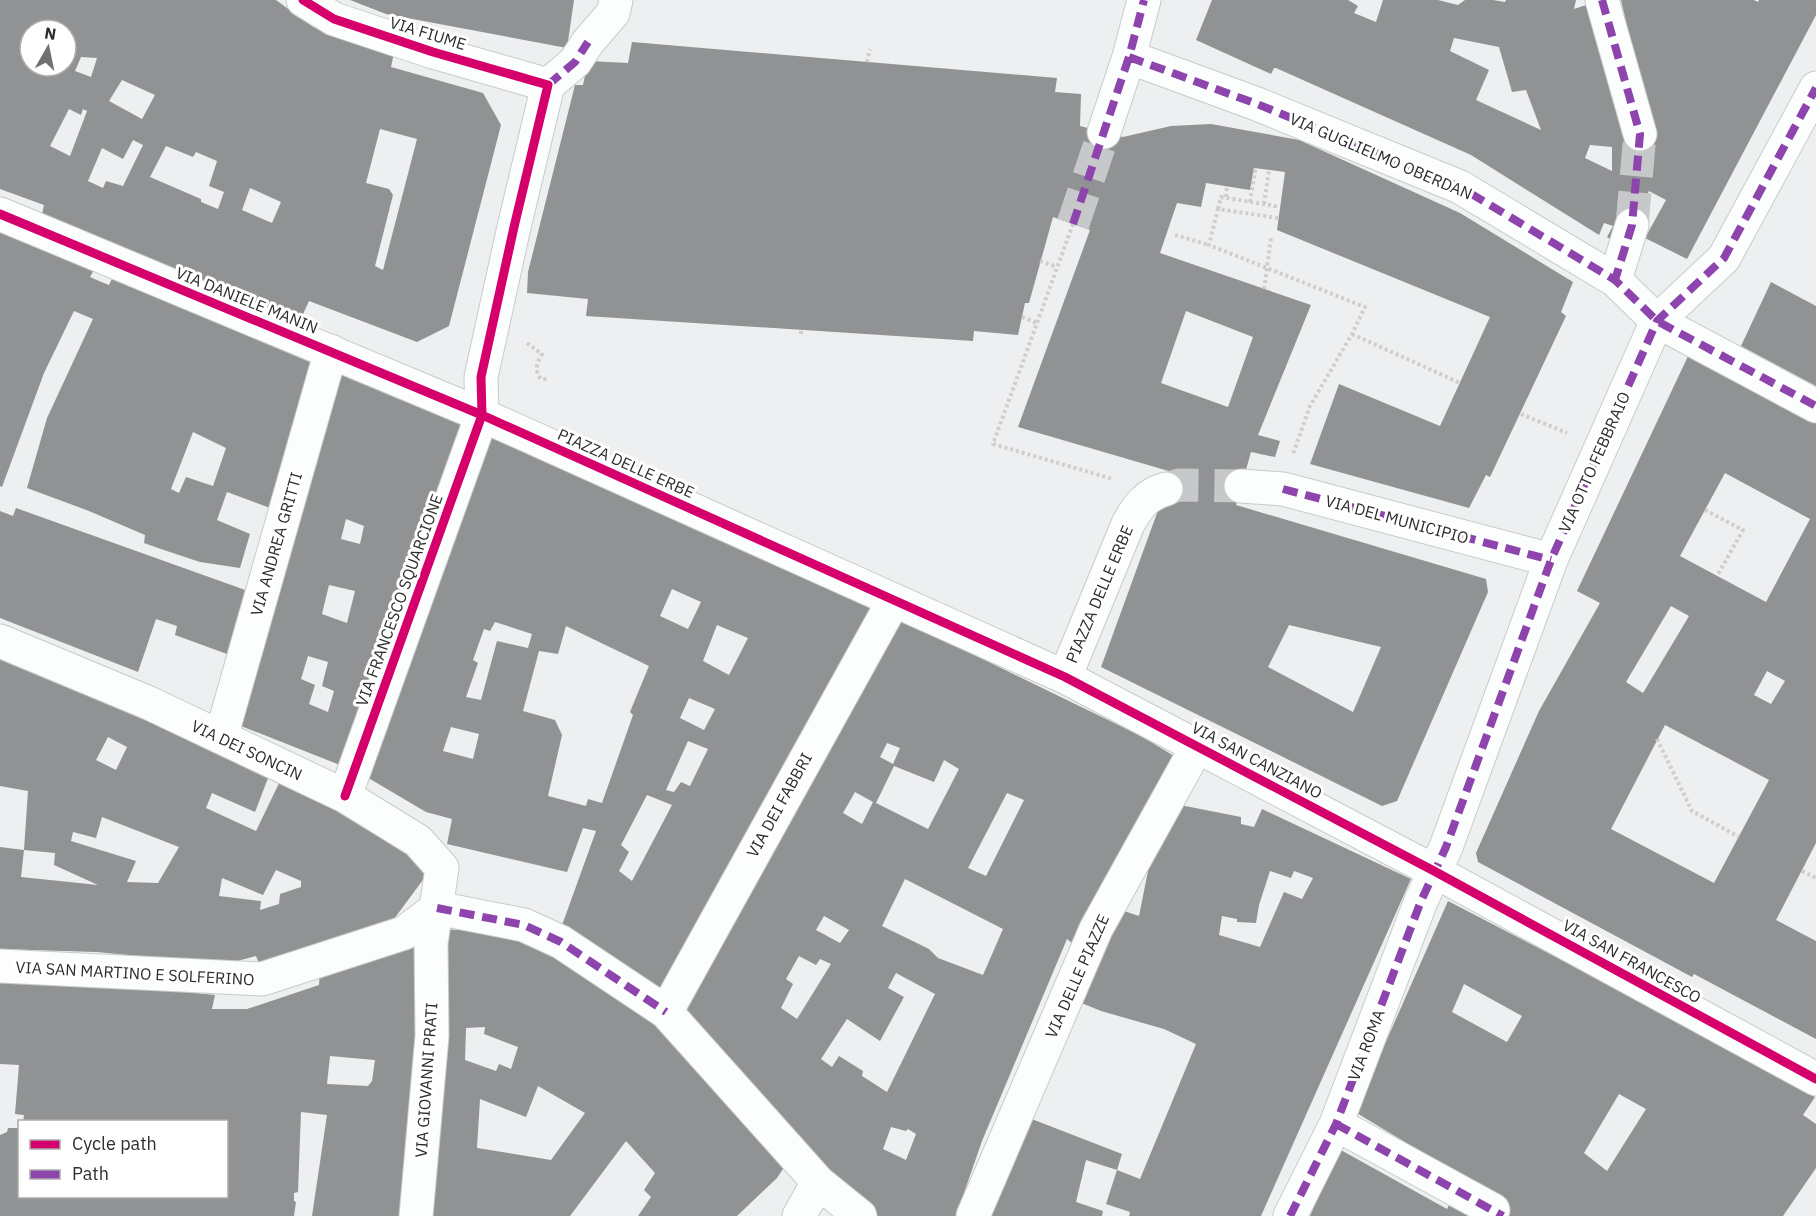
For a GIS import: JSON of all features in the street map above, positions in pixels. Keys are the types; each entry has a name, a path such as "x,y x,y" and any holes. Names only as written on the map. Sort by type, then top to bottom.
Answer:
{"street":[{"name":"VIA FIUME","path":"303,0 334,19 433,52 548,85"},
{"path":"482,414 481,377 548,85 575,62 588,42 613,13 616,0"},
{"path":"1104,132 1129,57 1144,0"},
{"path":"1602,0 1640,134"},
{"name":"VIA GUGLIELMO OBERDAN","path":"1129,57 1182,75 1460,187 1615,280 1657,321 1816,406"},
{"name":"VIA OTTO FEBBRAIO","path":"1434,871 1446,847 1551,560 1657,321 1724,258 1816,88"},
{"name":"VIA DANIELE MANIN","path":"0,214 482,414"},
{"path":"1615,280 1632,225"},
{"name":"VIA ANDREA GRITTI","path":"221,737 331,351"},
{"name":"PIAZZA DELLE ERBE","path":"482,414 1065,677 1128,524 1136,510 1161,490"},
{"name":"VIA FRANCESCO SQUARCIONE","path":"345,796 482,414"},
{"name":"VIA DEL MUNICIPIO","path":"1241,486 1283,489 1551,560"},
{"name":"VIA DEI FABBRI","path":"666,1012 894,600"},
{"name":"VIA DEI SONCIN","path":"0,641 109,686 345,796 418,842 442,868 437,908"},
{"name":"VIA SAN CANZIANO","path":"1065,677 1434,871"},
{"name":"VIA DELLE PIAZZE","path":"974,1216 1096,929 1198,745"},
{"name":"VIA SAN FRANCESCO","path":"1434,871 1816,1079"},
{"name":"VIA ROMA","path":"1290,1216 1335,1124 1434,871"},
{"path":"437,908 524,926 561,942 666,1012 818,1182 860,1216"},
{"name":"VIA SAN MARTINO E SOLFERINO","path":"0,966 262,979 404,933 437,908"},
{"name":"VIA GIOVANNI PRATI","path":"416,1216 432,1036 431,943 437,908"},
{"path":"1335,1124 1493,1210"},
{"path":"799,1216 818,1182"}],"path":[{"path":"867,62 870,49"},
{"path":"1264,204 1269,170"},
{"path":"1251,202 1255,171 1253,171"},
{"path":"1226,197 1227,186"},
{"path":"1209,245 1221,197 1275,206 1275,211"},
{"path":"1218,209 1278,218"},
{"path":"1072,224 993,444 1161,490"},
{"path":"1175,235 1209,245 1365,307 1310,406 1283,489"},
{"path":"1264,289 1271,238"},
{"path":"1041,261 1057,267"},
{"path":"1022,318 1036,323"},
{"path":"1352,334 1460,383"},
{"path":"542,354 536,368 541,379 548,379"},
{"path":"1521,414 1601,448"},
{"path":"1705,510 1743,530 1717,576"},
{"path":"1658,739 1692,811 1739,837"},
{"path":"1802,871 1816,878"}],"building":[{"path":"0,0 276,0 313,27 394,53 391,67 483,93 501,125 449,326 417,342 309,301 299,323 42,214 44,205 0,189","holes":["122,80 155,95 142,119 109,101","69,109 81,115 83,109 87,111 70,156 50,146","380,129 417,139 383,270 375,266 393,195 389,189 366,183","133,140 143,145 123,186 106,181 103,188 88,181 102,148 123,159","166,146 193,157 196,152 217,161 209,186 224,192 218,209 201,202 201,199 150,177","250,188 281,202 272,223 242,210"]},
{"path":"350,0 574,0 567,48 386,14"},
{"path":"1212,0 1348,0 1358,6 1354,13 1376,22 1383,0 1438,0 1458,5 1465,0 1505,2 1506,0 1576,0 1574,9 1586,5 1630,137 1651,132 1621,0 1754,0 1758,2 1759,0 1816,0 1816,15 1687,259 1645,238 1666,200 1649,191 1621,246 1607,237 1613,226 1604,223 1599,235 1471,155 1276,68 1271,74 1196,40","holes":["1454,38 1499,47 1512,92 1526,90 1541,130 1476,100 1489,70 1450,51","1590,145 1612,147 1612,171 1585,158"]},
{"path":"632,42 1057,78 1055,92 1081,94 1080,126 1123,137 1171,126 1211,124 1299,140 1460,213 1573,282 1561,312 1566,316 1490,477 1486,475 1469,508 1310,464 1339,384 1440,426 1490,317 1277,230 1285,172 1254,168 1250,190 1206,183 1201,207 1177,203 1160,253 1311,305 1258,435 1280,441 1275,457 1251,452 1236,505 1486,579 1488,592 1397,801 1382,806 1101,667 1172,472 1018,427 1090,230 1053,217 1029,303 1025,303 1018,335 974,331 973,341 586,316 588,299 527,293 528,272 575,85 583,85 588,61 628,63","holes":["1186,311 1253,337 1228,407 1161,383","1289,625 1381,647 1353,712 1268,667"]},
{"path":"0,222 99,261 90,277 99,281 109,285 116,270 321,355 270,508 227,492 217,520 250,534 240,568 200,562 144,543 145,535 27,488 47,418 93,319 74,311 44,373 2,487 0,486","holes":["193,432 226,448 213,486 186,477 179,493 171,489"]},
{"path":"1771,282 1816,306 1816,386 1741,346"},
{"path":"1690,352 1816,419 1816,843 1776,920 1816,941 1816,1039 1694,974 1692,977 1478,862 1476,853 1539,711 1600,603 1577,591","holes":["1725,473 1810,519 1766,602 1680,556","1671,606 1689,616 1643,693 1626,682","1767,671 1785,681 1771,704 1754,695","1665,725 1769,780 1714,883 1611,829"]},
{"path":"334,365 473,419 345,767 236,724","holes":["346,519 364,526 360,544 341,539","329,585 355,591 347,623 322,614","308,656 328,662 322,686 334,691 328,712 309,704 315,685 301,679"]},
{"path":"496,429 874,607 664,1000 561,928 596,831 583,828 567,872 447,844 452,819 426,812 365,776 463,496","holes":["672,589 701,602 688,629 660,616","495,622 532,634 528,648 497,641 481,700 466,697 478,663 473,660 484,629 490,631","717,625 748,638 729,675 703,661","566,626 649,666 630,712 633,715 602,803 588,799 586,806 548,796 562,735 555,720 523,711 539,651 558,654","689,698 715,709 704,730 680,718","451,727 479,734 473,759 443,751","688,741 708,749 690,786 681,782 674,792 666,790","647,795 672,805 632,881 619,871 629,852 621,845"]},
{"path":"16,508 248,591 227,654 175,635 177,626 156,619 138,672 0,618 0,511 13,516"},
{"path":"896,617 1141,736 1179,759 1072,943 1067,939 982,1141 956,1216 875,1216 868,1213 681,1007","holes":["887,743 900,748 893,764 880,757","944,760 959,769 928,829 876,803 894,766 934,782","855,792 873,802 862,824 843,813","1007,793 1024,800 986,876 968,868","905,879 1003,929 983,975 938,958 929,949 882,926","824,916 849,930 840,943 816,930","799,956 816,965 820,959 831,964 797,1019 781,1008 793,984 786,979","896,973 935,994 887,1092 862,1076 863,1071 839,1056 832,1067 821,1059 847,1019 880,1041 904,997 888,988","891,1127 906,1131 908,1129 916,1134 906,1160 883,1149"]},
{"path":"0,652 270,773 255,812 212,793 206,808 256,831 281,779 314,793 431,869 394,919 259,963 256,956 226,964 96,952 0,949 0,847 24,850 28,791 0,786","holes":["108,737 127,747 116,770 96,760","102,817 179,847 158,883 127,882 136,861 71,841 73,832 96,838","24,850 55,853 54,865 98,885 21,877","276,870 301,881 301,887 280,894 279,904 260,910 261,901 219,896 222,878 263,895"]},
{"path":"1175,804 1241,817 1241,824 1254,827 1262,809 1411,879 1261,1216 1129,1216 1130,1212 1106,1204 1117,1170 1140,1179 1196,1044 1164,1029 1101,1011 1074,1000 1115,908 1139,916 1156,831","holes":["1270,871 1291,878 1294,871 1313,878 1302,899 1284,892 1260,947 1219,935 1222,916 1237,919 1237,922 1256,923"]},
{"path":"1448,901 1681,1022 1815,1097 1803,1115 1816,1124 1816,1168 1783,1216 1310,1216 1339,1149 1447,1209 1454,1195 1498,1198 1355,1112","holes":["1464,984 1522,1016 1507,1042 1452,1012","1619,1094 1646,1109 1607,1171 1584,1153"]},
{"path":"440,929 503,932 542,945 667,1023 789,1160 777,1178 737,1216 638,1216 651,1197 644,1190 655,1173 626,1141 570,1216 431,1216","holes":["485,1027 484,1034 518,1047 511,1069 499,1064 496,1071 465,1060 466,1028","538,1086 585,1113 551,1160 477,1148 480,1099 526,1117"]},
{"path":"423,939 412,1122 399,1216 312,1216 327,1115 301,1112 298,1192 294,1193 296,1202 294,1216 0,1216 0,1135 7,1132 8,1128 18,1128 18,1198 228,1198 228,1120 23,1120 24,1115 15,1114 19,1065 0,1064 0,976 215,995 212,1009 247,1009 319,985 320,969","holes":["330,1056 375,1060 372,1081 368,1086 327,1084"]},
{"path":"1024,1116 1122,1154 1117,1170 1086,1160 1076,1202 1103,1211 1102,1216 985,1216"}],"tunnel":[{"path":"1073,224 1104,132"},
{"path":"1632,225 1640,134"},
{"path":"1166,489 1179,485 1241,486"}],"marked path":[{"path":"1073,224 1129,57 1144,0"},
{"path":"1602,0 1640,134 1632,225 1615,280"},
{"path":"548,85 575,62 588,42"},
{"path":"1129,57 1257,104 1460,187 1615,280 1657,321 1816,406"},
{"path":"1290,1216 1336,1124 1421,901 1446,847 1551,560 1657,321 1724,258 1816,88"},
{"path":"1283,489 1551,560"},
{"path":"437,908 524,925 561,942 666,1012"},
{"path":"1336,1124 1503,1216"}],"cycle path":[{"path":"303,0 334,19 433,52 548,85 481,377 482,415 345,796"},
{"path":"0,214 482,415 1065,677 1434,871 1816,1079"}]}
